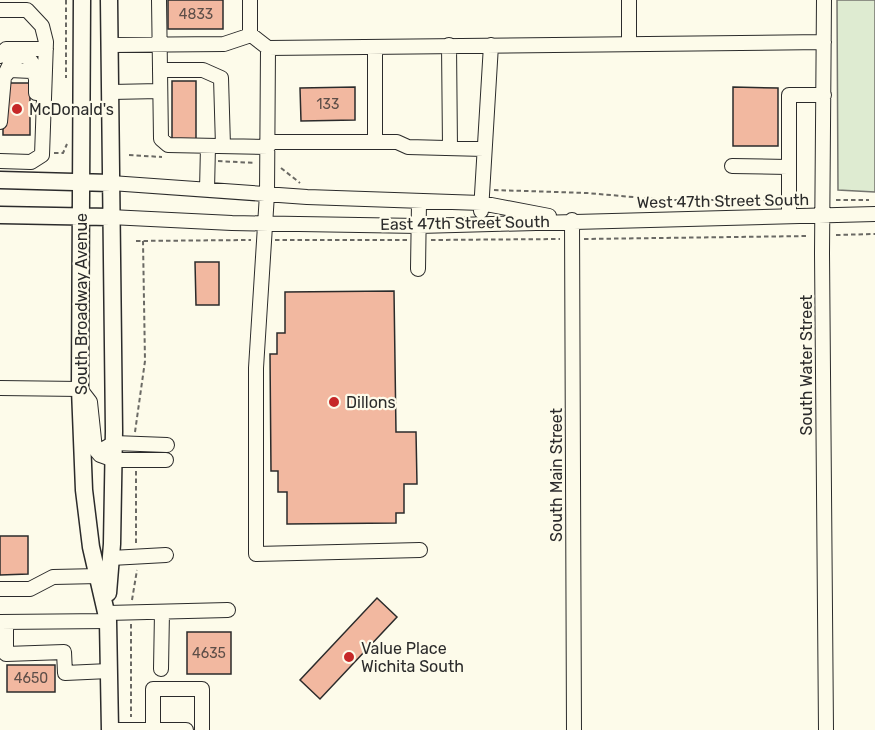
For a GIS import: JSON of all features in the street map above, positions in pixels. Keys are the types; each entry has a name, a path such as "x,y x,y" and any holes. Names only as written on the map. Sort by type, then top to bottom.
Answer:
{"main road":[{"name":"South Broadway Avenue","path":"82,0 80,389 84,490 91,547 107,613"},
{"name":"South Broadway Avenue","path":"109,0 111,558 107,613 110,730"},
{"name":"East 47th Street South","path":"0,180 81,180 111,183"},
{"name":"East 47th Street South","path":"0,215 111,217"}],"street":[{"path":"159,0 161,139 168,145 223,146 397,141 408,147 484,149"},
{"path":"250,0 251,35"},
{"path":"629,0 629,44"},
{"name":"South Water Street","path":"824,0 822,235 826,730"},
{"path":"0,10 27,10 42,26 46,49 43,148 37,161 0,161"},
{"path":"110,45 224,44 251,35"},
{"path":"251,35 268,48 824,42"},
{"path":"449,45 450,148"},
{"path":"480,225 491,45"},
{"path":"375,47 375,142"},
{"path":"268,48 267,194 256,368 256,554 420,550"},
{"path":"0,56 6,49 46,49"},
{"path":"0,122 4,77 10,70 22,69 31,71 36,76 36,119 44,129"},
{"path":"160,70 203,70 221,78 223,146"},
{"path":"111,92 160,91"},
{"path":"789,216 789,95 824,95"},
{"path":"207,190 208,146"},
{"path":"732,166 788,166"},
{"name":"East 47th Street South","path":"111,183 419,203 482,196 572,220"},
{"path":"418,269 419,203"},
{"name":"West 47th Street South","path":"572,220 875,214"},
{"name":"East 47th Street South","path":"111,217 264,223 419,233 480,225 572,220"},
{"name":"South Main Street","path":"572,220 574,730"},
{"path":"0,388 80,389 90,402 95,449 135,460 166,460"},
{"path":"84,490 91,463 109,452 135,444 167,445"},
{"path":"111,558 166,555"},
{"path":"0,589 30,589 53,577 99,576"},
{"path":"109,671 65,673 64,652 6,654 3,622 107,613 228,610"},
{"path":"161,669 162,612"},
{"path":"153,730 153,689 202,689 202,730"},
{"path":"110,730 186,730"}],"path":[{"path":"66,0 66,88"},
{"path":"48,153 63,153 67,139"},
{"path":"129,155 162,157"},
{"path":"208,160 279,166 300,183"},
{"path":"482,196 587,193 667,200 788,200"},
{"path":"823,200 875,201"},
{"path":"136,241 263,240 419,233 572,239 875,234"},
{"path":"135,444 145,361 143,241"},
{"path":"132,730 131,612 136,558 135,460"}],"green space":[{"path":"837,0 875,0 875,192 838,190"}],"building":[{"path":"168,0 223,0 223,29 168,29"},
{"path":"172,81 196,81 196,139 172,139"},
{"name":"McDonald's","path":"3,83 30,83 30,135 3,135"},
{"path":"355,87 355,120 301,121 300,88"},
{"path":"733,87 778,88 778,146 733,146"},
{"path":"195,262 219,262 219,305 196,305"},
{"name":"Dillons","path":"394,291 396,432 416,432 417,484 404,484 404,513 396,513 396,523 287,524 287,492 278,492 278,471 271,471 270,354 277,354 277,333 285,333 285,292"},
{"path":"0,536 28,536 28,574 0,575"},
{"path":"377,598 397,617 320,699 300,680"},
{"path":"187,632 231,632 231,674 187,674"},
{"path":"7,665 55,665 55,692 7,692"}],"place":[{"name":"McDonald's","path":"17,109"},
{"name":"Dillons","path":"334,402"},
{"name":"Value Place Wichita South","path":"349,657"}]}
